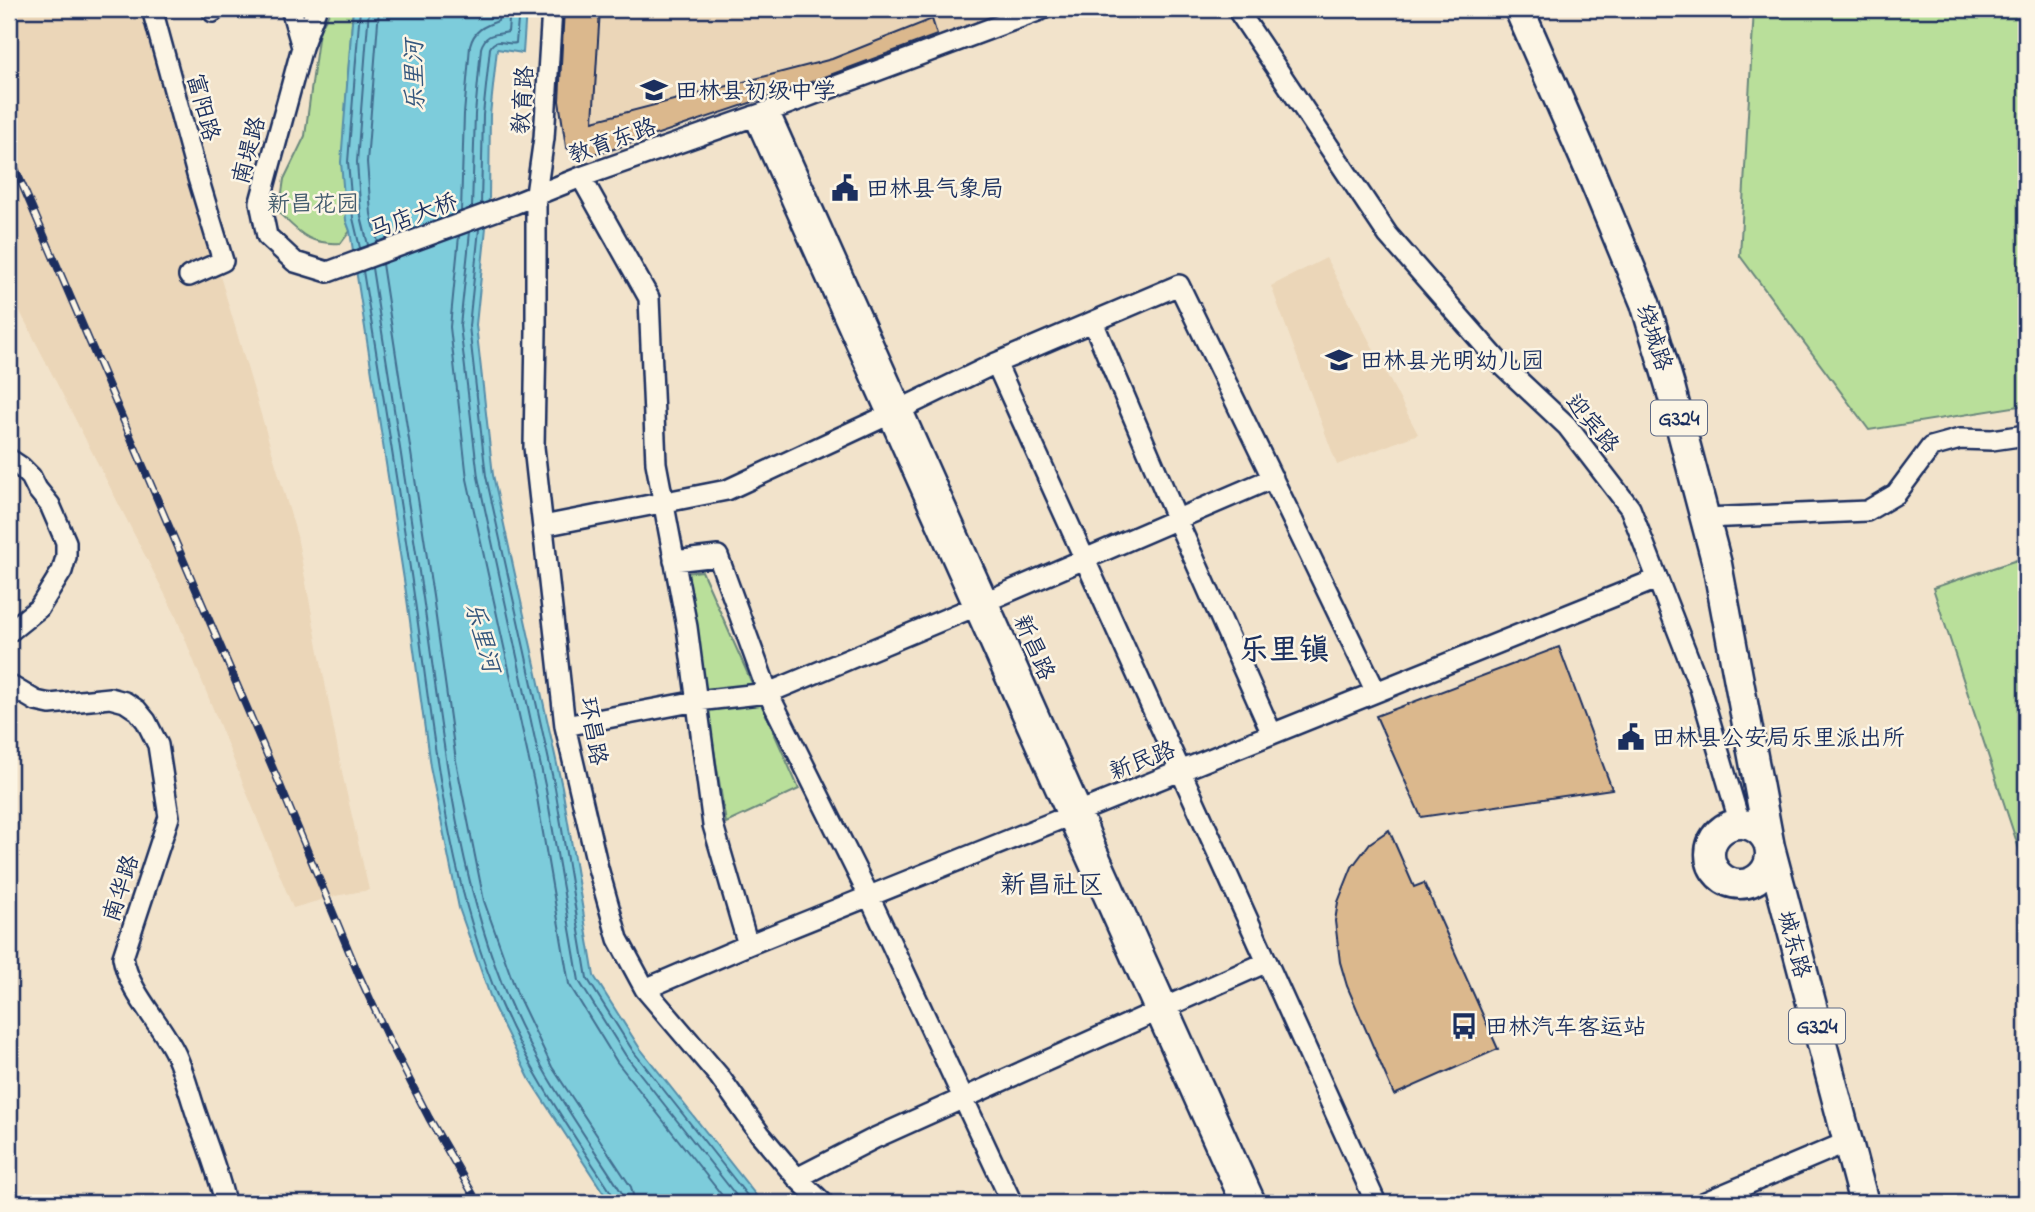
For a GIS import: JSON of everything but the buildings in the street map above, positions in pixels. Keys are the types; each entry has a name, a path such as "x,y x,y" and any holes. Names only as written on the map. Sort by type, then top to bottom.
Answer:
{"highway":[{"name":"绕城路","path":"1519,9 1645,303 1670,386 1717,564 1770,848"},
{"path":"1740,824 1759,830 1766,838 1771,858 1762,876 1743,885 1723,880 1711,865 1709,855 1715,837 1721,830 1740,824"},
{"name":"城东路","path":"1770,848 1864,1203"}],"street":[{"name":"富阳路","path":"152,9 223,261 188,276"},
{"path":"291,9 302,47"},
{"name":"南堤路","path":"316,9 302,47 260,202 267,236 295,262 328,272"},
{"name":"教育路","path":"536,194 544,138 552,9"},
{"name":"教育东路","path":"514,204 581,177 761,114 1043,9"},
{"name":"迎宾路","path":"1237,9 1388,235 1500,363 1567,425 1630,508 1700,688 1740,824"},
{"name":"新昌路","path":"761,114 1074,813 1094,844 1241,1203"},
{"path":"581,177 649,298 656,463 687,627 713,825 748,945"},
{"name":"环昌路","path":"536,194 534,447 565,726 598,868 618,939 645,989 719,1076 760,1134 797,1178 823,1203"},
{"name":"马店大桥","path":"328,272 514,204"},
{"path":"543,526 727,490 996,363 1179,285 1376,692"},
{"path":"1093,322 1272,734"},
{"path":"996,363 1376,1203"},
{"path":"1705,518 1867,511 1896,494 1931,447 1960,439 1992,440 2026,435"},
{"path":"9,459 31,477 50,505 66,542 66,557 62,571 38,608 9,632"},
{"path":"565,726 697,701 768,693 1085,561 1273,478"},
{"path":"674,561 718,556 768,693 869,896 1012,1203"},
{"name":"新民路","path":"645,989 748,945 1657,579"},
{"name":"南华路","path":"9,685 36,701 50,704 110,698 125,702 137,710 146,721 158,745 169,817 123,957 125,972 163,1030 176,1056 225,1203"},
{"path":"797,1178 876,1138 1267,962"},
{"name":"新昌路","path":"1162,1009 1256,1203"},
{"path":"1703,1203 1847,1142"}],"shaded area":[{"path":"9,9 141,9 297,536 343,777 369,890 293,908 175,614 9,290"},
{"name":"田林县初级中学","path":"600,9 1025,9 938,37 931,19 832,59 593,121"},
{"name":"田林县光明幼儿园","path":"1326,258 1418,434 1337,465 1271,286"}],"green space":[{"name":"新昌花园","path":"353,9 346,103 346,220 350,231 341,243 330,243 306,237 279,213 284,179 305,136 319,31 330,11"},
{"path":"1754,9 2026,9 2026,405 1869,430 1740,256"},
{"path":"2026,557 2026,870 1933,588"},
{"path":"702,571 799,789 726,823 685,573"}],"water":[{"name":"乐里河","path":"353,9 526,9 523,53 497,49 490,115 489,198 476,325 493,475 562,787 594,976 639,1047 762,1203 610,1203 530,1080 494,1007 459,908 430,766 407,599 350,231 346,220 341,162"}],"railway":[{"path":"9,154 358,973 429,1118 478,1203"}],"place":[{"name":"田林县初级中学","path":"654,90"},
{"name":"田林县气象局","path":"845,188"},
{"name":"田林县光明幼儿园","path":"1339,360"},
{"name":"田林县公安局乐里派出所","path":"1631,737"},
{"name":"田林汽车客运站","path":"1464,1026"}],"district":[{"name":"乐里镇","path":"1284,649"},
{"name":"新昌社区","path":"1052,884"}]}
